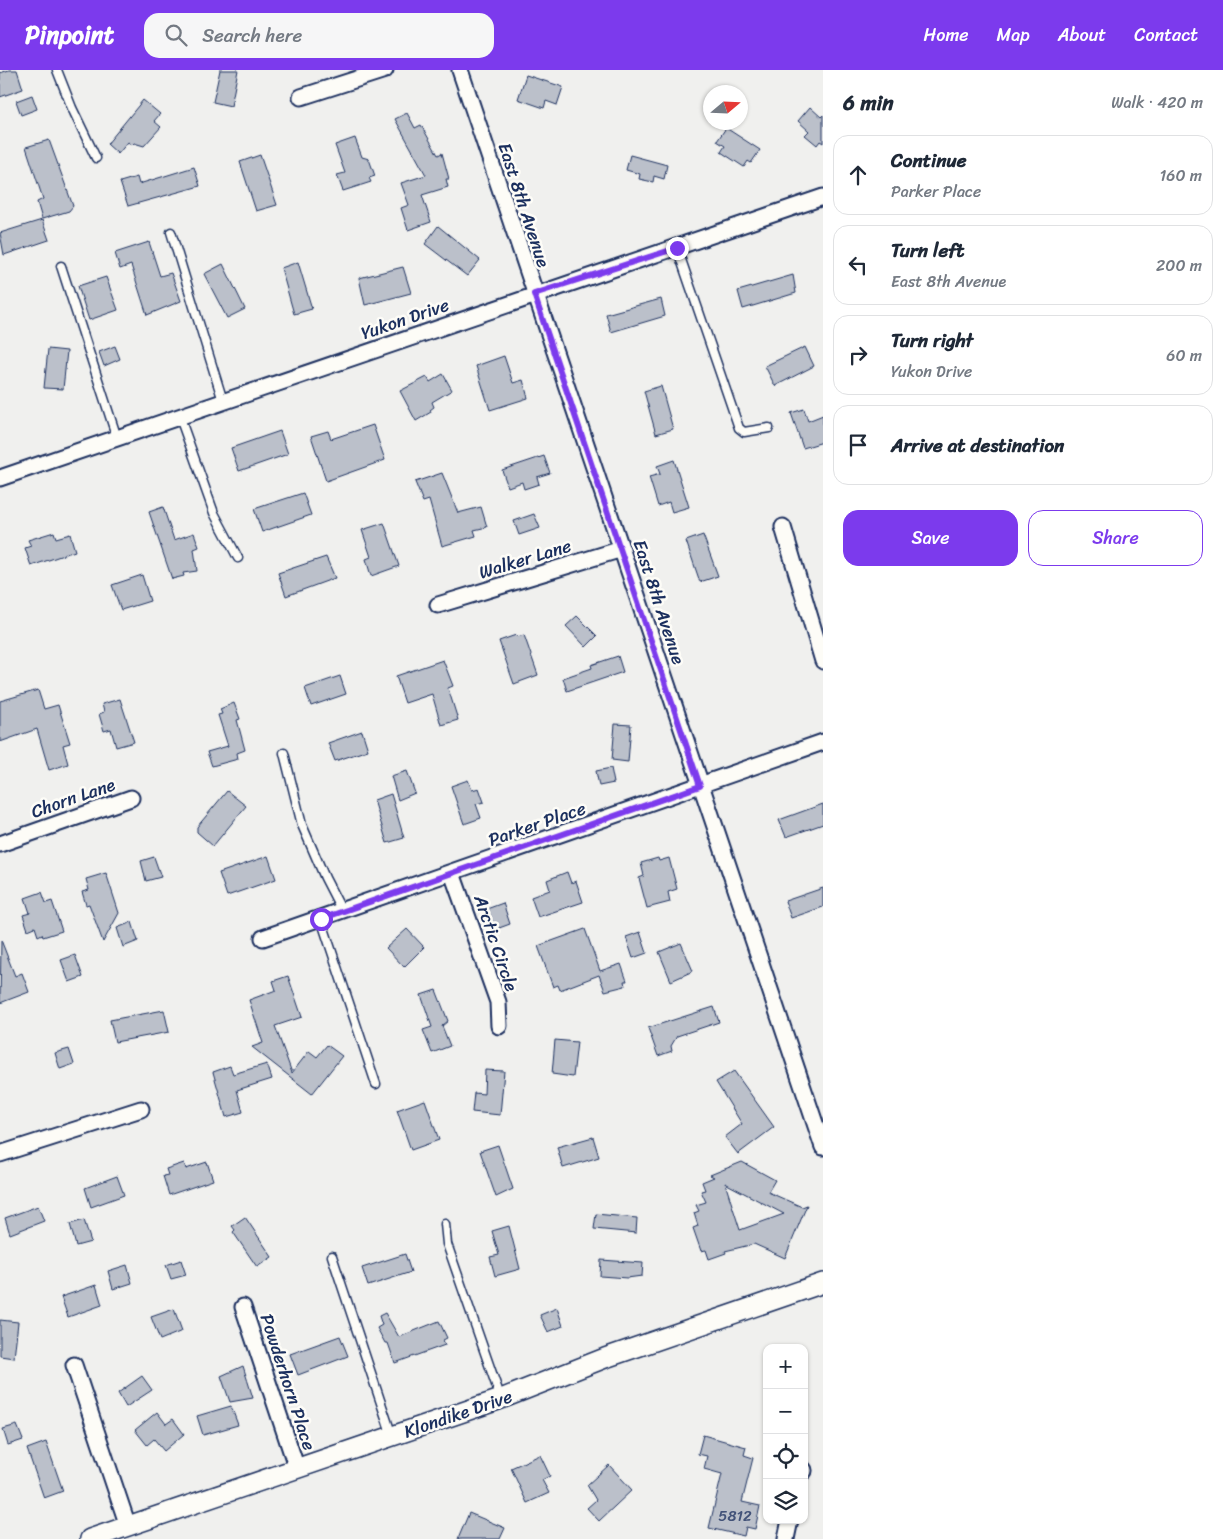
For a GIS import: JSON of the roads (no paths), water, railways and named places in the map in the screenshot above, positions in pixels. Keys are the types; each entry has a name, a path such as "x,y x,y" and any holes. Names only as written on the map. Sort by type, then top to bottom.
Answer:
{"street":[{"path":"301,97 384,70"},
{"name":"East 8th Avenue","path":"460,70 823,1147"},
{"name":"Yukon Drive","path":"0,478 179,415 823,197"},
{"path":"784,527 823,661"},
{"name":"Walker Lane","path":"438,605 622,549"},
{"name":"Parker Place","path":"263,938 823,742"},
{"name":"Chorn Lane","path":"0,844 131,798"},
{"name":"Arctic Circle","path":"452,873 498,1002 499,1026"},
{"path":"0,1154 141,1109"},
{"name":"Klondike Drive","path":"90,1539 501,1399 605,1358 823,1283"},
{"name":"Powderhorn Place","path":"243,1307 297,1469"},
{"path":"74,1364 128,1526"},
{"path":"786,1539 789,1524"}],"lane":[{"path":"57,70 72,108 96,158"},
{"path":"171,232 223,401"},
{"path":"677,248 739,428 744,432 769,428"},
{"path":"61,266 117,438"},
{"path":"179,415 214,513 238,558"},
{"path":"284,753 302,825 342,911"},
{"path":"321,919 376,1084"},
{"path":"445,1224 447,1244 501,1399"},
{"path":"332,1256 392,1436"}]}
